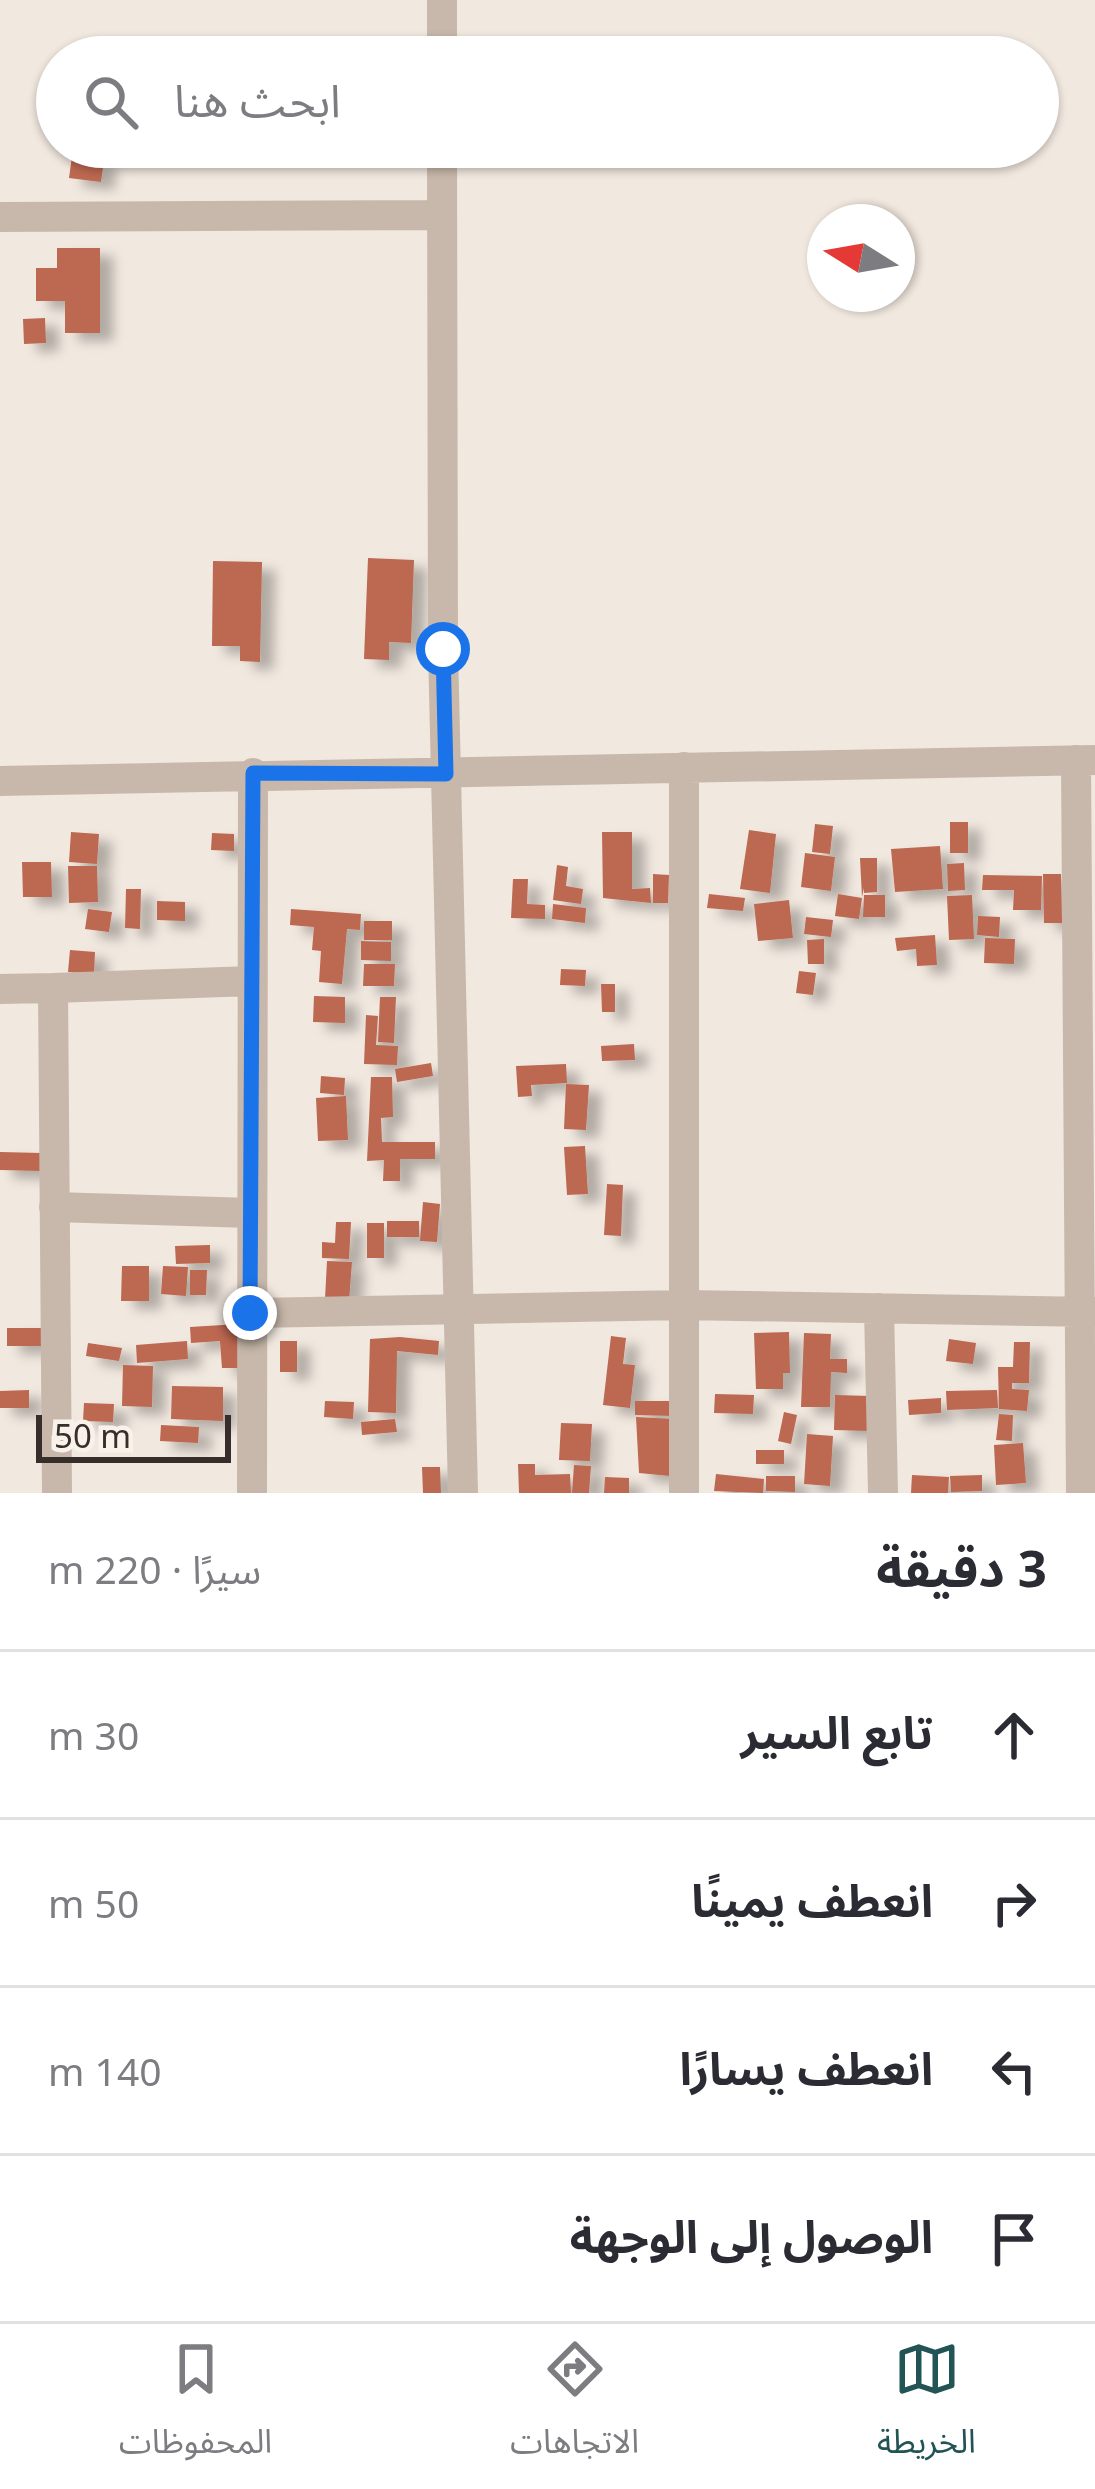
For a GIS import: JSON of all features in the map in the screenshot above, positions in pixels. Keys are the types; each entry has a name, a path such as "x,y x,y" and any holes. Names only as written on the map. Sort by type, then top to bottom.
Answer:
{"street":[{"path":"442,0 442,36"},
{"path":"442,168 446,774 463,1493"},
{"path":"0,217 442,215"},
{"path":"0,781 1085,760 1087,1312 1081,1493"},
{"path":"684,767 684,1493"},
{"path":"252,1493 253,773"},
{"path":"0,989 252,981"},
{"path":"53,988 57,1493"},
{"path":"54,1208 251,1213"},
{"path":"250,1313 683,1305 1087,1312"},
{"path":"879,1308 883,1493"}],"building":[{"path":"70,168 103,168 101,182 69,178"},
{"path":"57,248 100,248 100,333 65,333 65,301 36,301 36,268 57,268"},
{"path":"45,318 46,343 24,344 23,319"},
{"path":"368,558 414,560 411,643 389,642 389,660 364,659"},
{"path":"213,561 262,562 260,662 240,661 240,646 212,646"},
{"path":"950,822 968,822 968,853 950,853"},
{"path":"815,824 833,826 830,854 812,852"},
{"path":"749,830 776,834 770,893 740,889"},
{"path":"71,832 99,834 97,864 69,862"},
{"path":"602,832 632,832 632,889 650,888 651,903 603,898"},
{"path":"212,833 234,834 234,851 211,850"},
{"path":"940,846 943,889 895,892 891,849"},
{"path":"805,853 835,857 831,891 801,887"},
{"path":"860,858 877,858 877,892 864,893 864,888 862,897"},
{"path":"22,862 51,862 52,897 23,897"},
{"path":"964,863 965,890 948,891 947,864"},
{"path":"557,865 568,867 566,886 583,889 581,904 553,900"},
{"path":"68,866 97,866 98,902 69,903"},
{"path":"653,874 669,875 668,903 653,903"},
{"path":"1043,874 1061,874 1062,923 1044,923"},
{"path":"983,875 1042,876 1041,910 1013,910 1014,890 982,890"},
{"path":"513,879 528,879 527,904 545,905 545,919 511,918"},
{"path":"126,889 141,889 140,929 125,928"},
{"path":"709,894 745,898 743,911 707,908"},
{"path":"838,894 862,898 859,919 835,916"},
{"path":"864,895 885,895 885,917 863,917"},
{"path":"972,895 974,939 949,940 947,896"},
{"path":"789,900 793,938 758,941 754,904"},
{"path":"157,901 185,902 185,921 157,920"},
{"path":"553,904 586,908 585,923 552,919"},
{"path":"88,909 112,912 109,932 85,929"},
{"path":"291,909 361,914 360,930 347,929 342,984 319,982 321,951 312,950 314,927 290,925"},
{"path":"978,916 1000,917 999,937 977,935"},
{"path":"806,917 833,920 831,937 804,934"},
{"path":"364,921 392,921 392,940 364,940"},
{"path":"935,935 937,965 917,966 916,949 897,951 895,938"},
{"path":"985,938 1015,939 1014,964 984,963"},
{"path":"824,939 824,964 808,964 807,940"},
{"path":"361,941 391,942 391,961 361,960"},
{"path":"70,950 95,952 94,974 68,972"},
{"path":"364,964 395,964 394,986 363,986"},
{"path":"561,969 586,970 585,986 560,985"},
{"path":"799,971 816,973 813,995 796,993"},
{"path":"601,984 615,984 615,1012 602,1012"},
{"path":"314,996 345,997 345,1023 313,1022"},
{"path":"380,997 396,997 394,1043 378,1042"},
{"path":"366,1015 378,1016 376,1045 398,1046 397,1065 364,1064"},
{"path":"634,1044 635,1060 602,1061 601,1046"},
{"path":"431,1063 433,1076 397,1082 395,1069"},
{"path":"566,1064 567,1083 531,1085 532,1096 518,1097 516,1066"},
{"path":"321,1076 345,1078 344,1095 320,1093"},
{"path":"371,1077 392,1077 393,1117 381,1118 382,1142 435,1142 435,1159 400,1159 400,1181 383,1181 384,1160 367,1161"},
{"path":"566,1084 589,1085 586,1130 564,1129"},
{"path":"346,1096 348,1140 318,1141 316,1098"},
{"path":"585,1146 588,1194 567,1195 564,1147"},
{"path":"0,1152 41,1153 41,1171 0,1170"},
{"path":"607,1184 623,1185 621,1236 604,1235"},
{"path":"423,1202 440,1204 437,1242 420,1241"},
{"path":"387,1221 419,1221 419,1237 387,1237"},
{"path":"336,1222 351,1222 349,1259 322,1258 322,1242 335,1243"},
{"path":"367,1223 384,1223 384,1258 367,1258"},
{"path":"210,1245 210,1263 176,1264 175,1246"},
{"path":"327,1261 352,1262 349,1301 325,1299"},
{"path":"122,1266 149,1266 149,1301 121,1301"},
{"path":"163,1266 188,1267 186,1296 161,1294"},
{"path":"190,1270 207,1270 206,1295 190,1295"},
{"path":"239,1324 240,1368 222,1368 220,1341 191,1343 190,1327"},
{"path":"7,1328 44,1328 44,1346 7,1346"},
{"path":"789,1332 790,1373 783,1373 783,1389 756,1389 754,1333"},
{"path":"804,1333 831,1334 830,1359 847,1359 847,1373 831,1372 830,1407 801,1407"},
{"path":"611,1336 626,1338 623,1364 635,1365 630,1408 603,1405"},
{"path":"370,1339 439,1341 438,1355 397,1351 396,1413 368,1412"},
{"path":"949,1339 976,1343 973,1364 946,1361"},
{"path":"187,1341 188,1359 137,1363 136,1345"},
{"path":"280,1341 297,1341 297,1372 280,1372"},
{"path":"1014,1342 1030,1342 1029,1383 1012,1383 1012,1389 1029,1390 1027,1411 999,1409 998,1367 1013,1367"},
{"path":"88,1343 122,1348 119,1361 86,1356"},
{"path":"123,1365 153,1366 152,1407 122,1406"},
{"path":"172,1386 223,1387 223,1421 171,1419"},
{"path":"29,1390 29,1408 0,1408 0,1391"},
{"path":"997,1390 998,1408 947,1410 946,1391"},
{"path":"715,1394 754,1395 753,1414 714,1413"},
{"path":"835,1395 871,1396 870,1431 834,1430"},
{"path":"941,1398 941,1413 909,1415 908,1400"},
{"path":"325,1401 354,1402 353,1419 324,1417"},
{"path":"635,1401 674,1401 674,1416 635,1415"},
{"path":"84,1403 114,1404 113,1422 83,1421"},
{"path":"784,1412 797,1415 791,1444 778,1441"},
{"path":"999,1414 1013,1415 1012,1441 996,1440"},
{"path":"636,1417 674,1419 670,1476 639,1473"},
{"path":"395,1419 397,1432 362,1435 361,1422"},
{"path":"561,1423 592,1424 590,1461 559,1460"},
{"path":"161,1425 199,1427 198,1443 160,1441"},
{"path":"807,1434 833,1436 830,1486 804,1484"},
{"path":"1023,1443 1026,1483 996,1485 994,1445"},
{"path":"756,1450 784,1450 784,1464 756,1464"},
{"path":"518,1464 535,1464 535,1475 570,1474 571,1493 519,1493"},
{"path":"574,1465 591,1466 589,1493 572,1493"},
{"path":"422,1467 440,1467 441,1493 423,1493"},
{"path":"716,1474 764,1479 763,1493 714,1491"},
{"path":"912,1475 949,1477 948,1493 911,1493"},
{"path":"982,1475 982,1491 951,1492 950,1476"},
{"path":"766,1476 795,1476 795,1492 766,1491"},
{"path":"605,1477 629,1478 629,1493 604,1493"}],"route":[{"path":"250,1313 253,773 446,774 443,649"}]}
